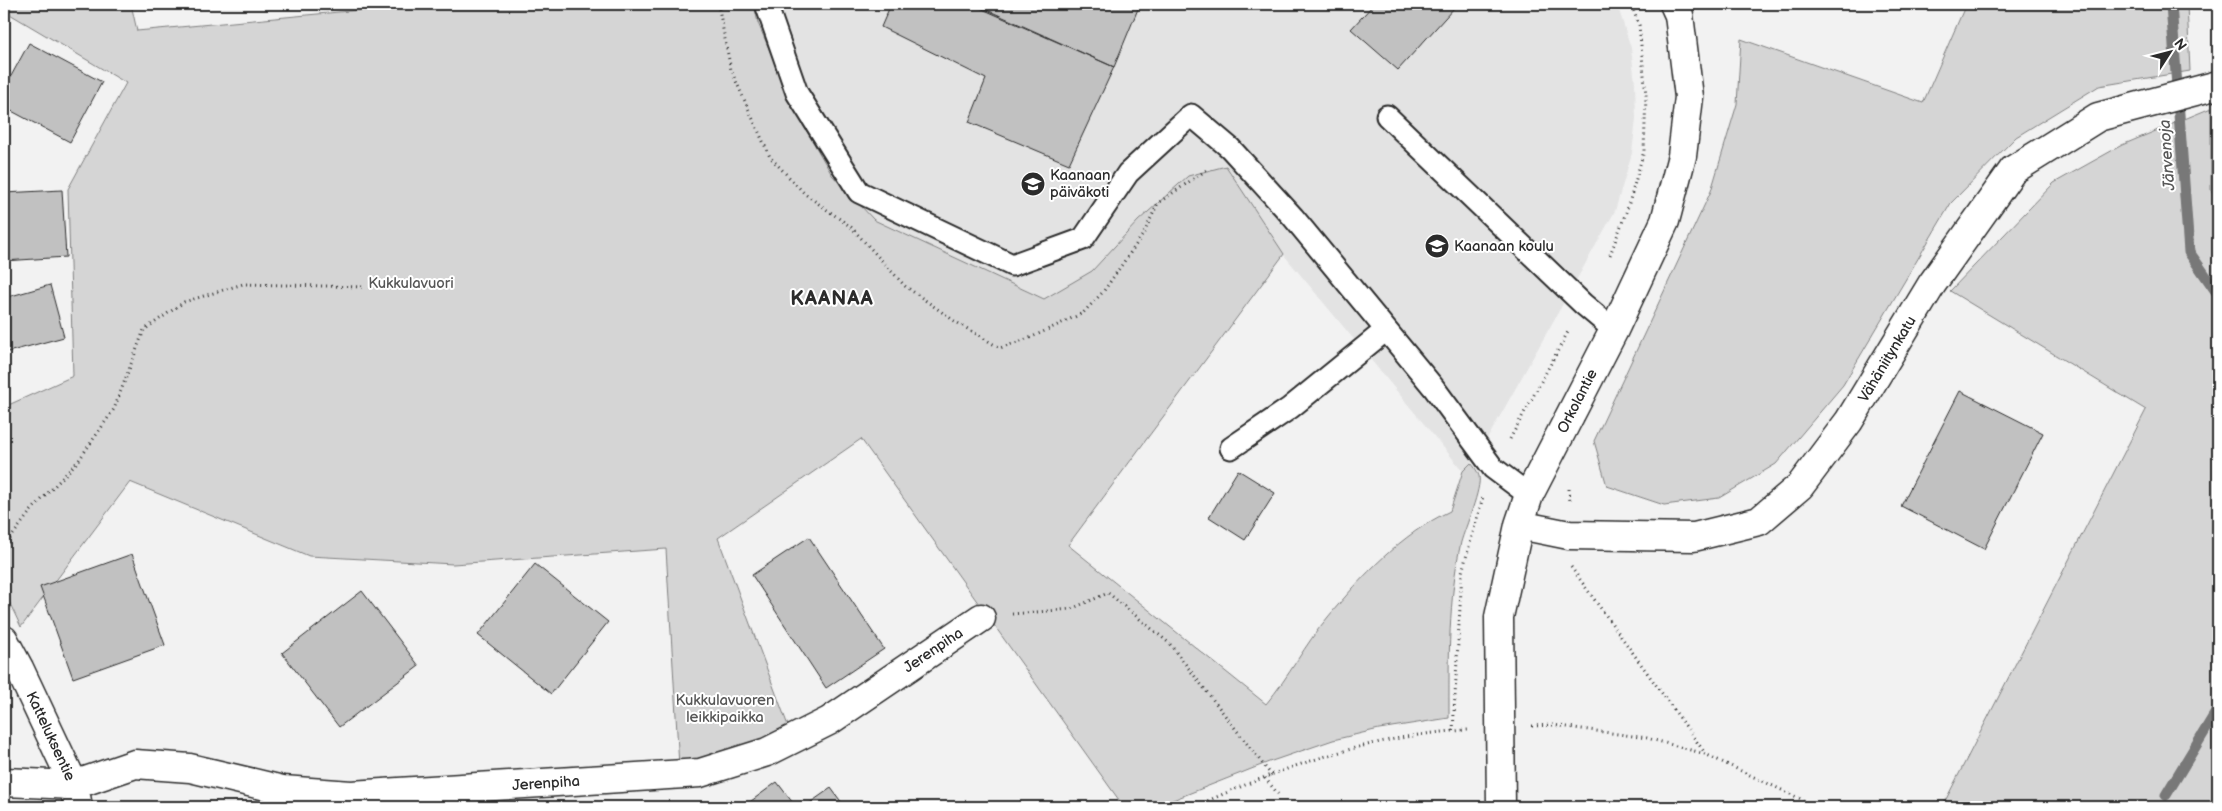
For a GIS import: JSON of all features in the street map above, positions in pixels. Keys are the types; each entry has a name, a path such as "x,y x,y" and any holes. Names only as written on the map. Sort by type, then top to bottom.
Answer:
{"street":[{"name":"Orkolantie","path":"1501,807 1499,617 1519,525 1529,495 1614,330 1665,221 1682,156 1689,97 1679,15 1674,4"},
{"name":"Vähäniitynkatu","path":"1519,525 1569,535 1694,537 1759,521 1800,486 1849,421 1932,284 2013,170 2098,117 2218,86"},
{"name":"Jerenpiha","path":"76,796 135,764 190,768 283,790 351,795 700,773 767,752 829,721 981,618"},
{"name":"Katteluksentie","path":"4,640 20,668 76,796"},
{"path":"4,782 76,796"}],"lane":[{"path":"766,4 797,93 859,192 1012,265 1083,239 1128,173 1190,115 1230,148 1293,217 1434,388 1493,468 1529,495"},
{"path":"1387,116 1583,304 1614,330"},
{"path":"1231,448 1290,408 1386,330"}],"path":[{"path":"1454,730 1462,572 1486,487 1493,468 1607,263 1644,151 1646,95 1639,25 1631,4"},
{"path":"4,547 30,512 79,460 114,409 144,330 184,302 243,284 363,287"},
{"path":"1510,438 1546,461 1570,490 1568,563 1705,754"},
{"path":"981,618 1071,608 1108,593 1169,643 1272,776"},
{"path":"1265,778 1278,794"}],"shaded area":[{"path":"750,4 1617,4 1631,48 1635,83 1636,119 1632,153 1615,211 1477,457 1463,471 1284,255 1197,370 835,202"}],"green space":[{"name":"Kukkulavuori","path":"13,4 131,4 137,31 360,10 362,4 754,4 758,23 797,114 832,175 874,220 1044,299 1092,271 1138,221 1188,176 1226,166 1284,254 1068,545 1266,704 1320,627 1383,557 1432,520 1450,511 1463,471 1471,463 1478,473 1479,482 1476,498 1461,542 1451,607 1449,718 1379,729 1333,740 1269,762 1155,807 1124,807 861,439 718,538 790,731 679,766 666,549 453,564 309,556 130,482 21,627 4,591 4,407 73,376 68,189 126,83 8,13"},
{"path":"1966,4 2187,4 2190,71 2099,86 2016,137 1951,203 1843,385 1776,464 1719,498 1664,505 1607,486 1594,441 1711,191 1737,104 1741,39 1923,103"},
{"path":"2211,108 2211,190 2218,203 2218,805 2200,807 1942,807 2146,410 1950,291 2054,183 2122,145"}],"building":[{"path":"891,4 971,4 1114,67 1069,164 969,122 986,79 881,27"},
{"path":"974,4 1140,4 1114,67"},
{"path":"1374,4 1449,4 1454,8 1398,70 1351,29"},
{"path":"29,43 102,82 70,142 4,107 4,89"},
{"path":"62,190 66,257 4,261 4,193"},
{"path":"50,285 64,337 4,353 4,298"},
{"path":"1960,391 2043,433 1984,549 1901,506"},
{"path":"1238,470 1275,493 1245,540 1209,517"},
{"path":"809,537 884,649 826,688 752,575"},
{"path":"132,554 165,645 73,678 40,587"},
{"path":"535,564 608,622 551,694 478,635"},
{"path":"362,591 419,666 339,727 282,653"},
{"path":"777,782 796,807 743,807"},
{"path":"831,788 845,807 804,807"}],"waterway":[{"name":"Järvenoja","path":"2171,4 2189,252 2218,294"},
{"name":"Järvenoja","path":"2166,795 2218,709"}],"place":[{"name":"Kaanaan päiväkoti","path":"1033,184"},
{"name":"Kaanaan koulu","path":"1437,246"}],"district":[{"name":"KAANAA","path":"832,298"}],"park label":[{"name":"Kukkulavuoren leikkipaikka","path":"725,708"}]}
